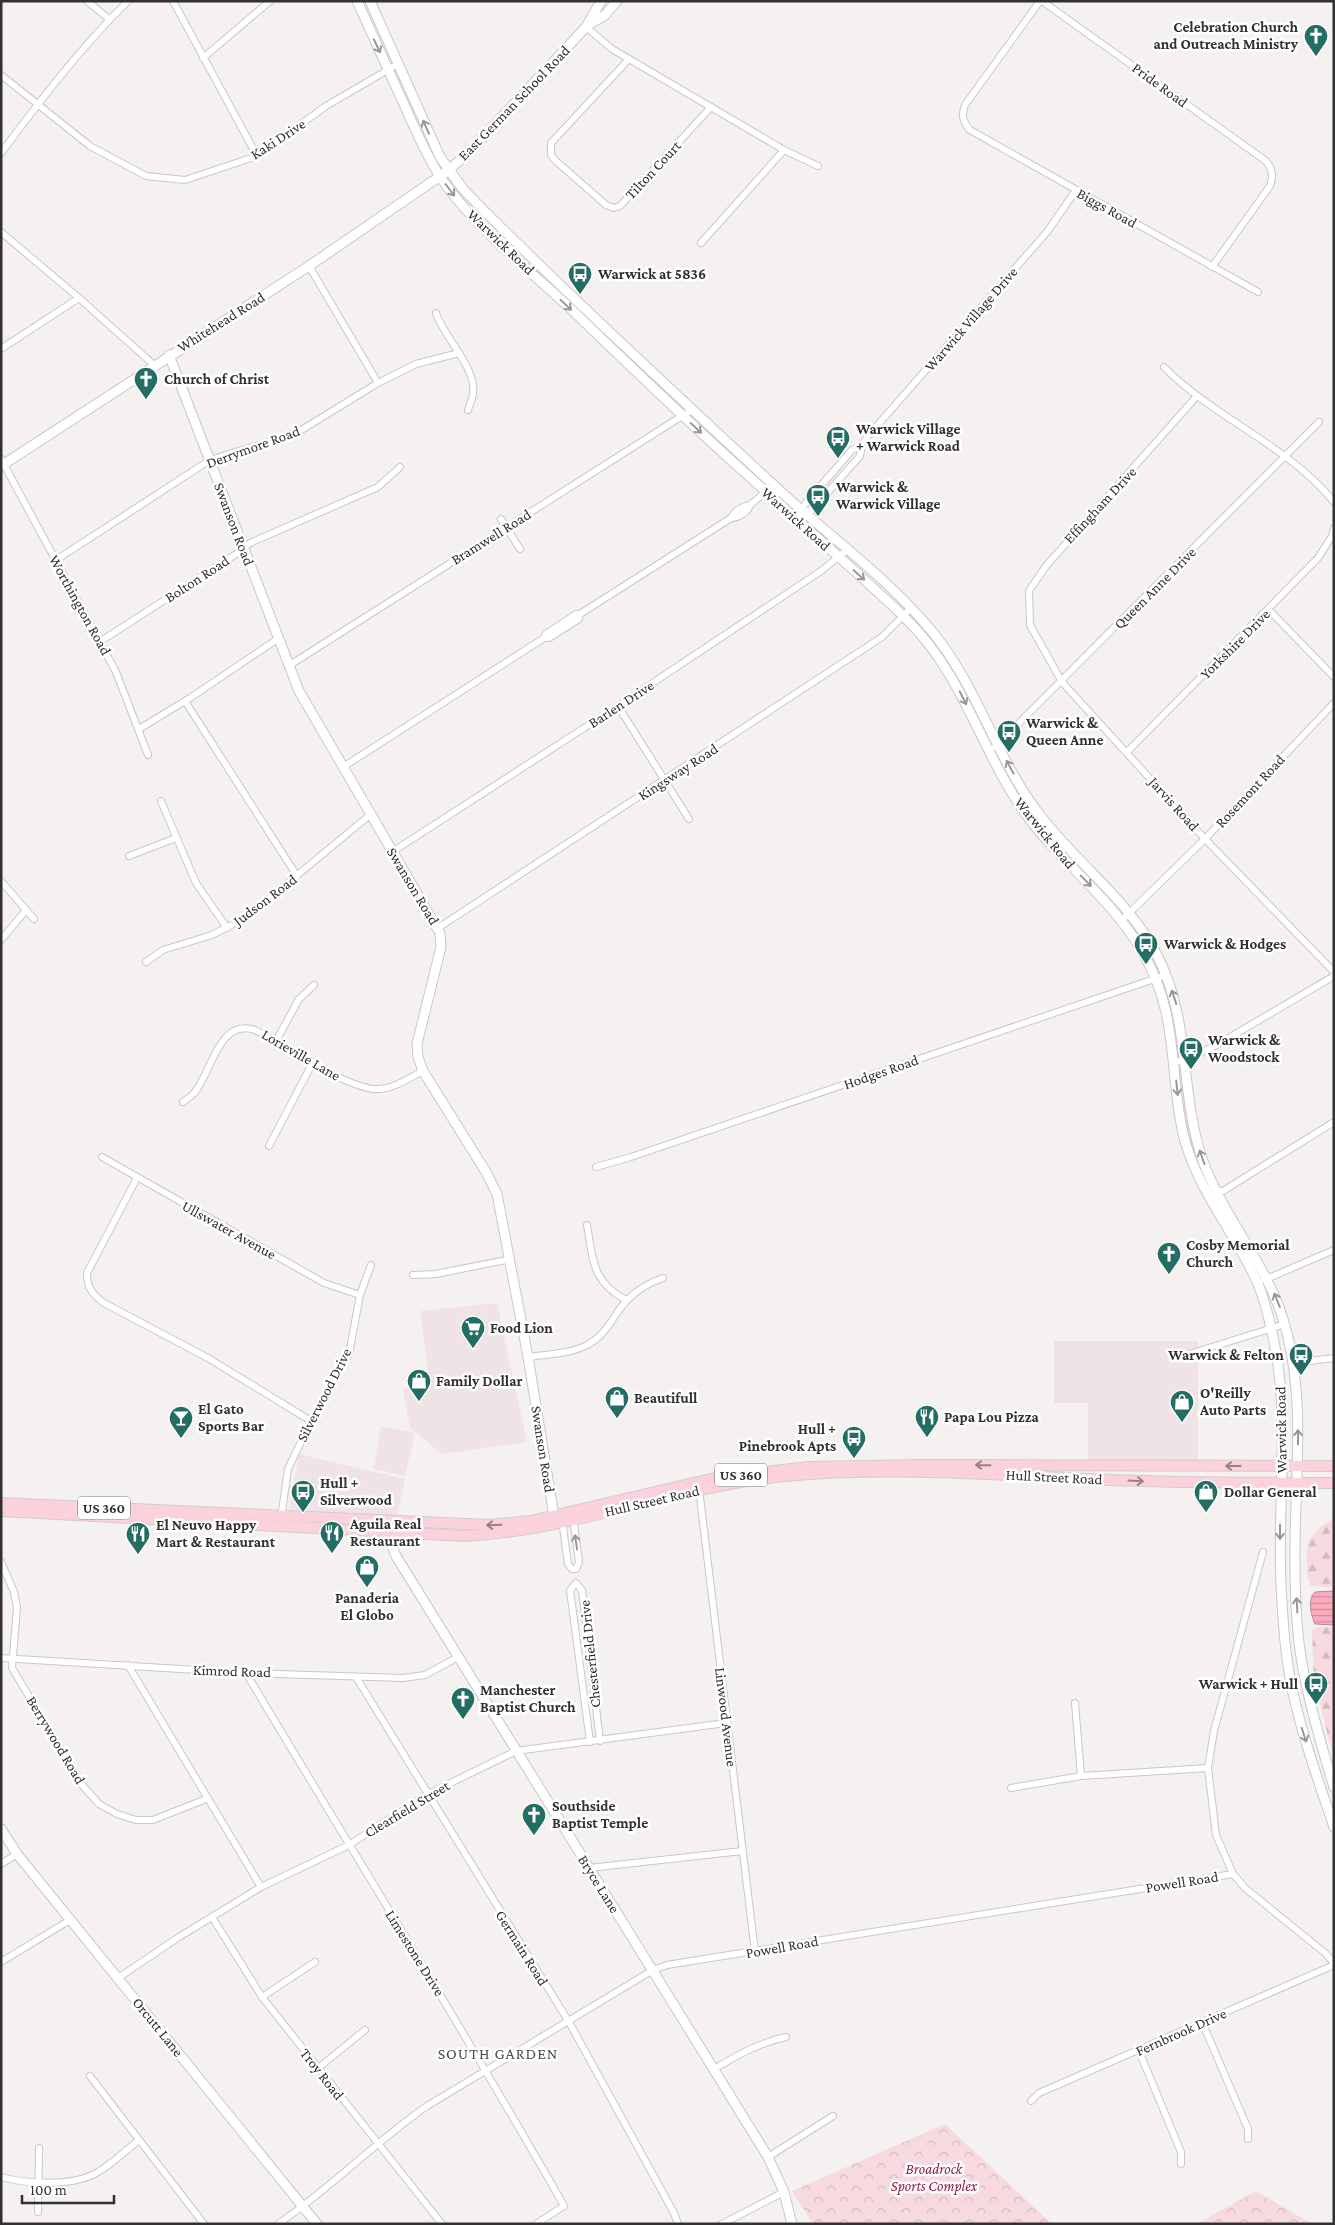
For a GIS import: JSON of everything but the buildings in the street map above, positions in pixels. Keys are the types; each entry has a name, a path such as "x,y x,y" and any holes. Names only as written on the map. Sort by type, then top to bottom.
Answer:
{"main road":[{"name":"Warwick Road","path":"357,1 417,133 440,176 454,196 483,227 683,416 924,637 941,661 1012,794 1038,829 1122,920 1145,955 1156,978 1168,1017 1182,1129 1189,1154 1200,1181 1257,1283 1271,1328 1282,1397 1281,1582 1284,1639 1290,1678 1301,1724 1334,1827"},
{"name":"Warwick Road","path":"370,1 434,145 448,170 463,189 490,218 774,485 911,608 941,642 953,660 1021,787 1046,823 1130,913 1149,941 1166,975 1176,1003 1181,1025 1193,1125 1206,1168 1217,1191 1268,1279 1285,1324 1293,1363 1298,1436 1295,1557 1301,1654 1318,1732 1334,1787"},
{"name":"East German School Road","path":"440,176 473,148 586,26 602,1"},
{"name":"East German School Road","path":"586,26 604,15 617,1"},
{"name":"Whitehead Road","path":"2,463 309,266 440,176"},
{"name":"Swanson Road","path":"169,355 299,691 438,928 442,938 417,1044 418,1058 423,1071 494,1187 501,1206 528,1357 563,1518"},
{"name":"Hull Street Road","path":"1,1503 388,1527 489,1525 563,1518 768,1471 835,1465 1282,1466"},
{"name":"US 360","path":"1282,1466 1334,1466"},
{"name":"Hull Street Road","path":"699,1486 785,1476 872,1472 983,1474 1176,1483 1334,1483"},
{"name":"Hull Street Road","path":"1,1512 281,1521"},
{"name":"Bryce Lane","path":"388,1527 396,1556 768,2157 784,2192 792,2224"},
{"name":"Orcutt Lane","path":"1,1829 16,1854 317,2224"}],"street":[{"path":"87,1 109,19"},
{"path":"1,153 38,104 109,19 128,1"},
{"path":"173,1 257,156"},
{"path":"203,58 270,1"},
{"name":"Biggs Road","path":"1041,1 965,105 962,118 970,130 1258,292"},
{"name":"Pride Road","path":"1041,1 1266,160 1270,166 1272,173 1270,186 1212,267"},
{"path":"586,26 600,40 630,59 784,150 818,166"},
{"name":"Tilton Court","path":"630,59 551,143 551,155 556,161 606,205 614,208 620,206 712,107"},
{"name":"Kaki Drive","path":"38,104 90,146 146,176 185,180 257,156 326,106 389,71 398,64"},
{"path":"1,75 38,104"},
{"path":"701,243 784,150"},
{"name":"Warwick Village Drive","path":"796,520 803,512 805,504 817,489 852,450 862,445 1047,232 1076,190"},
{"path":"1,232 80,298 154,366"},
{"path":"309,266 378,383"},
{"path":"1,349 80,298"},
{"path":"436,313 441,326 459,354 473,386 473,395 468,410"},
{"name":"Derrymore Road","path":"56,560 210,460 281,438 303,429 378,383 416,364 459,354"},
{"path":"1164,367 1197,396 1285,456 1323,489 1334,502"},
{"name":"Effingham Drive","path":"1030,625 1029,591 1046,566 1197,396"},
{"name":"Bramwell Road","path":"290,665 693,409"},
{"name":"Queen Anne Drive","path":"990,752 1062,682 1319,422"},
{"name":"Worthington Road","path":"2,463 101,641 116,672 148,755"},
{"name":"Bolton Road","path":"101,641 250,543 378,487 400,467"},
{"path":"343,767 544,638 549,638 580,619 580,614 732,518 739,510 750,505 774,485"},
{"path":"501,519 520,549"},
{"name":"Yorkshire Drive","path":"1127,752 1318,558 1332,536 1334,528"},
{"name":"Barlen Drive","path":"392,852 618,706 821,571 847,550"},
{"name":"Kingsway Road","path":"438,928 882,637 911,608"},
{"path":"1268,610 1334,677"},
{"name":"Jarvis Road","path":"1030,625 1062,682 1205,839 1334,974"},
{"path":"139,729 185,701 279,638"},
{"path":"185,701 297,876"},
{"name":"Rosemont Road","path":"1122,920 1205,839 1334,703"},
{"path":"618,706 689,819"},
{"path":"161,801 196,883 227,928"},
{"name":"Judson Road","path":"146,962 163,950 196,941 227,928 258,909 371,814"},
{"path":"129,856 176,838"},
{"path":"1,881 34,919"},
{"path":"1,940 26,910"},
{"path":"1175,1063 1215,1046 1334,974"},
{"name":"Hodges Road","path":"596,1167 631,1158 1166,975"},
{"path":"276,1041 300,999 314,985"},
{"name":"Lorieville Lane","path":"183,1102 195,1092 223,1041 232,1032 249,1028 353,1084 370,1089 392,1086 423,1071"},
{"path":"269,1146 313,1062"},
{"path":"1217,1191 1223,1191 1334,1122"},
{"name":"Ullswater Avenue","path":"102,1158 324,1283 360,1295"},
{"path":"137,1178 92,1259 87,1273 87,1285 92,1294 104,1303 208,1358 311,1421"},
{"path":"587,1225 593,1261 598,1277 608,1289 626,1300"},
{"path":"1257,1283 1334,1250"},
{"path":"412,1275 436,1274 511,1259"},
{"name":"Silverwood Drive","path":"281,1521 288,1469 311,1421 349,1354 360,1295 371,1265"},
{"path":"528,1357 572,1350 590,1344 602,1334 626,1300 641,1288 663,1278"},
{"path":"1180,1356 1285,1324"},
{"path":"1293,1363 1334,1358"},
{"name":"Linwood Avenue","path":"699,1486 755,1952"},
{"path":"563,1518 579,1562 576,1569 568,1566 563,1518"},
{"path":"1263,1552 1214,1731 1208,1768 1216,1835 1233,1874 1259,1900 1325,1953 1334,1964"},
{"name":"Berrywood Road","path":"1,1562 14,1592 17,1608 12,1668 82,1785 99,1804 117,1814 136,1820 153,1820 206,1799"},
{"name":"Chesterfield Drive","path":"590,1742 570,1590 576,1583 582,1590 600,1741"},
{"name":"Kimrod Road","path":"1,1658 246,1673 403,1678 425,1675 458,1657"},
{"path":"128,1665 206,1799 261,1887"},
{"name":"Limestone Drive","path":"246,1673 487,2069 564,2206 536,2224"},
{"name":"Germain Road","path":"356,1677 569,2022 674,2213 678,2224"},
{"path":"1075,1704 1081,1776"},
{"name":"Clearfield Street","path":"118,1978 261,1887 349,1845 428,1794 516,1751 726,1723"},
{"path":"1011,1788 1081,1776 1208,1768"},
{"path":"589,1868 742,1852"},
{"path":"1,1864 16,1854"},
{"name":"Powell Road","path":"278,2224 303,2207 419,2111 653,1970 667,1965 1233,1874"},
{"name":"Troy Road","path":"212,1917 262,1997 317,2069 442,2224"},
{"path":"1,1962 70,1920"},
{"path":"262,1997 315,1962"},
{"name":"Fernbrook Drive","path":"1031,2101 1039,2093 1334,1964"},
{"path":"1202,2022 1248,2129 1248,2139"},
{"path":"317,2069 365,2030"},
{"path":"714,2069 758,2044 786,2037"},
{"path":"1139,2050 1181,2152 1181,2164"},
{"path":"90,2076 138,2141 204,2224"},
{"path":"768,2157 833,2116"},
{"path":"1,2177 21,2182 38,2183 76,2180 97,2173 138,2141"},
{"path":"38,2212 39,2148"},
{"path":"722,2224 784,2192"}],"shaded area":[{"path":"497,1303 527,1442 442,1454 410,1428 403,1390 429,1379 420,1311"},
{"path":"1054,1341 1198,1341 1198,1461 1088,1460 1088,1403 1054,1403"},
{"path":"381,1426 415,1433 405,1476 374,1469"},
{"path":"299,1454 405,1479 397,1517 289,1510"},
{"path":"1334,1591 1334,1625 1315,1624 1310,1607 1313,1595 1315,1592"}],"green space":[{"path":"1182,1070 1198,1159 1189,1139 1184,1117 1180,1072"},
{"path":"1334,1518 1334,1587 1311,1586 1307,1570 1308,1543 1317,1530"},
{"path":"1320,1627 1334,1627 1334,1760 1314,1680 1312,1630"},
{"name":"Broadrock Sports Complex","path":"945,2124 1052,2224 813,2224 792,2191"},
{"path":"1256,2191 1312,2224 1197,2224"}],"place":[{"name":"Celebration Church and Outreach Ministry","path":"1316,57"},
{"name":"Warwick at 5836","path":"580,295"},
{"name":"Church of Christ","path":"146,400"},
{"name":"Warwick Village + Warwick Road","path":"838,459"},
{"name":"Warwick & Warwick Village","path":"818,517"},
{"name":"Warwick & Queen Anne","path":"1009,753"},
{"name":"Warwick & Hodges","path":"1146,965"},
{"name":"Warwick & Woodstock","path":"1191,1070"},
{"name":"Cosby Memorial Church","path":"1169,1275"},
{"name":"Food Lion","path":"473,1349"},
{"name":"Warwick & Felton","path":"1301,1376"},
{"name":"Family Dollar","path":"419,1402"},
{"name":"Beautifull","path":"617,1419"},
{"name":"O'Reilly Auto Parts","path":"1182,1423"},
{"name":"Papa Lou Pizza","path":"927,1438"},
{"name":"El Gato Sports Bar","path":"181,1439"},
{"name":"Hull + Pinebrook Apts","path":"854,1459"},
{"name":"Hull + Silverwood","path":"303,1513"},
{"name":"Dollar General","path":"1206,1513"},
{"name":"Aguila Real Restaurant","path":"332,1554"},
{"name":"El Neuvo Happy Mart & Restaurant","path":"138,1555"},
{"name":"Panaderia El Globo","path":"367,1588"},
{"name":"Warwick + Hull","path":"1316,1705"},
{"name":"Manchester Baptist Church","path":"463,1720"},
{"name":"Southside Baptist Temple","path":"534,1836"}],"district":[{"name":"SOUTH GARDEN","path":"498,2053"}]}
